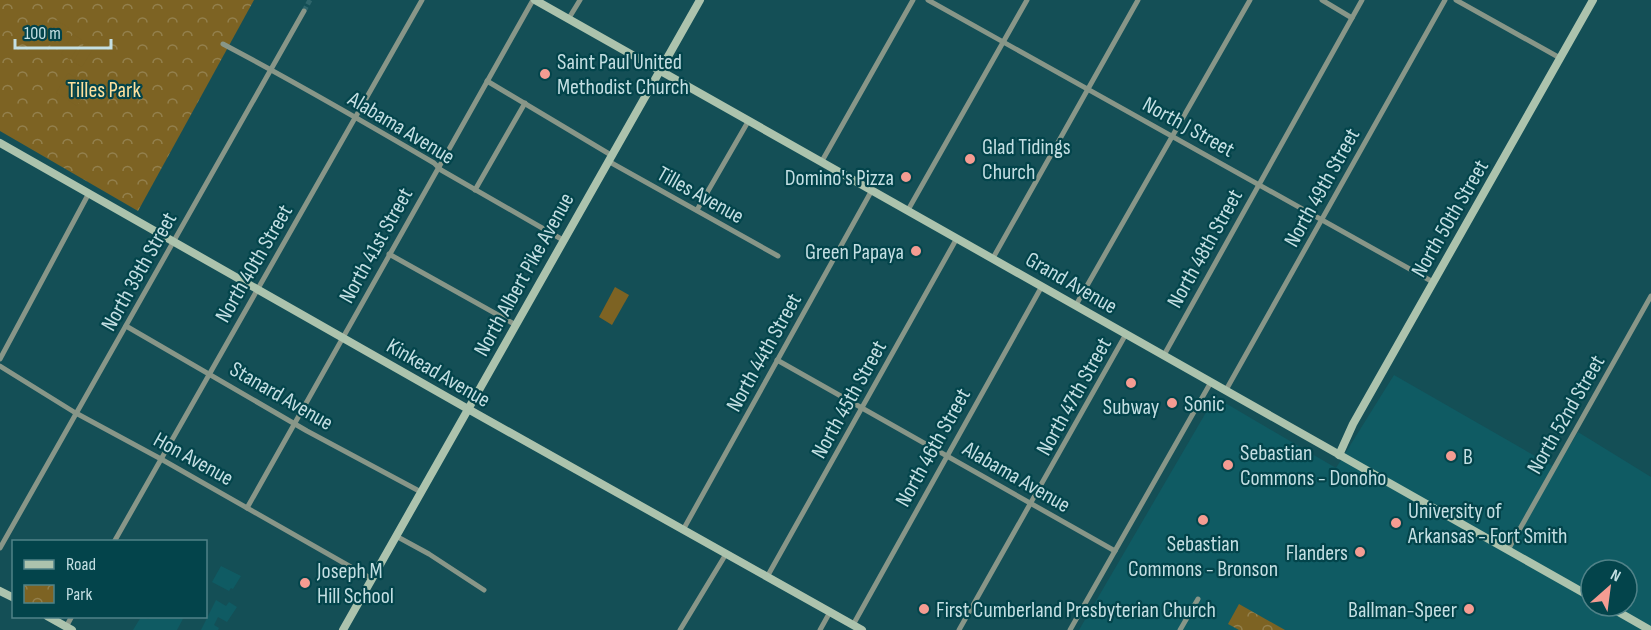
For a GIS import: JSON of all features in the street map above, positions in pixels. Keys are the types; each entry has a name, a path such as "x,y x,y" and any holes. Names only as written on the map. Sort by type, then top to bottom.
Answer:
{"street":[{"name":"North 40th Street","path":"115,540 422,0"},
{"name":"Grand Avenue","path":"534,0 660,69 1579,590"},
{"name":"North 41st Street","path":"247,508 534,0"},
{"path":"569,18 580,0"},
{"name":"North Albert Pike Avenue","path":"343,630 700,0"},
{"path":"822,161 913,0"},
{"name":"North J Street","path":"928,0 1433,282"},
{"path":"908,210 1027,0"},
{"path":"993,258 1138,0"},
{"name":"North 47th Street","path":"1076,305 1250,0"},
{"path":"1322,0 1352,18"},
{"name":"North 48th Street","path":"1164,355 1362,0"},
{"name":"North 49th Street","path":"1226,390 1445,0"},
{"path":"1456,0 1560,58"},
{"name":"North 50th Street","path":"1340,455 1353,424 1593,0"},
{"name":"North 39th Street","path":"0,548 304,11"},
{"name":"Alabama Avenue","path":"223,44 355,117 563,240"},
{"name":"Tilles Avenue","path":"487,81 610,158 778,256"},
{"path":"475,190 525,103"},
{"path":"697,210 749,120"},
{"name":"Kinkead Avenue","path":"0,142 862,630"},
{"name":"North 44th Street","path":"683,530 872,189"},
{"path":"0,359 89,194"},
{"name":"North 45th Street","path":"767,577 957,238"},
{"path":"389,254 516,325"},
{"name":"North 46th Street","path":"853,625 1042,286"},
{"name":"North 52nd Street","path":"1508,550 1651,296"},
{"name":"Stanard Avenue","path":"126,326 421,492"},
{"name":"North 47th Street","path":"958,630 1126,334"},
{"name":"Alabama Avenue","path":"777,360 1115,551"},
{"name":"Hon Avenue","path":"0,366 77,413 372,579"},
{"path":"1070,630 1211,382"},
{"path":"396,536 429,554 484,590"},
{"path":"680,630 726,554"},
{"path":"1180,630 1198,599"},
{"path":"819,630 830,612"},
{"path":"51,618 69,628"},
{"path":"1629,618 1650,630"}],"shaded area":[{"name":"University of Arkansas - Fort Smith","path":"1394,375 1556,468 1578,432 1651,477 1651,630 1079,630 1215,397 1336,468"},
{"path":"221,566 241,576 233,589 229,591 212,582"},
{"path":"216,600 226,606 229,602 237,607 227,622 218,617 214,625 219,628 218,630 201,630"},
{"path":"140,618 183,618 177,630 133,630"}],"green space":[{"name":"Tilles Park","path":"0,0 254,0 138,211 0,131"},
{"path":"56,20 69,28 56,49 44,42"},
{"path":"73,34 82,40 70,60 61,54"},
{"path":"85,42 94,47 82,67 73,62"},
{"path":"68,73 77,79 65,98 56,93"},
{"path":"80,80 89,86 77,106 68,100"},
{"path":"615,287 629,295 612,325 599,317"},
{"path":"1239,604 1285,630 1239,630 1228,624"}],"tunnel":[{"path":"304,11 310,0"}],"place":[{"name":"Saint Paul United Methodist Church","path":"545,74"},
{"name":"Glad Tidings Church","path":"970,159"},
{"name":"Domino's Pizza","path":"906,177"},
{"name":"Green Papaya","path":"916,251"},
{"name":"Subway","path":"1131,383"},
{"name":"Sonic","path":"1172,403"},
{"name":"B","path":"1451,456"},
{"name":"Sebastian Commons - Donoho","path":"1228,465"},
{"name":"Sebastian Commons - Bronson","path":"1203,520"},
{"name":"University of Arkansas - Fort Smith","path":"1396,523"},
{"name":"Flanders","path":"1360,552"},
{"name":"Joseph M Hill School","path":"305,583"},
{"name":"First Cumberland Presbyterian Church","path":"924,609"},
{"name":"Ballman-Speer","path":"1469,609"}]}
